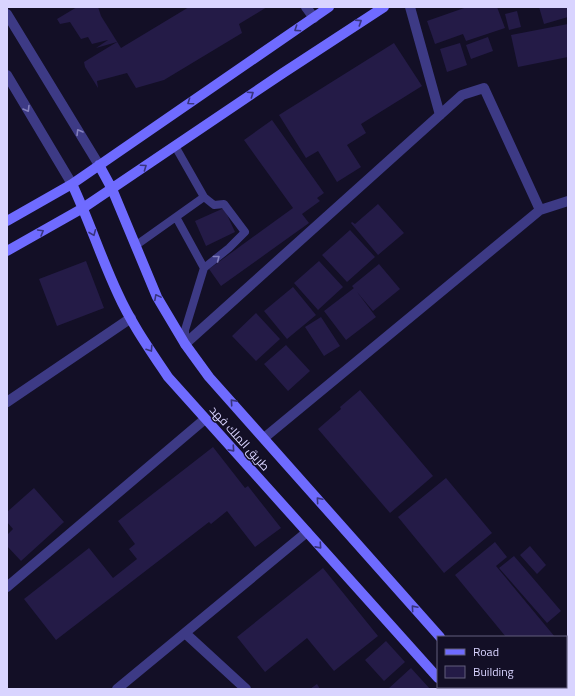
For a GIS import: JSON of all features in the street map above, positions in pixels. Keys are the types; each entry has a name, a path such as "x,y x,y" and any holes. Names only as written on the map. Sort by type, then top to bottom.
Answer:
{"main road":[{"path":"7,221 72,184 330,7"},
{"path":"7,251 83,208 296,64 384,7"},
{"path":"99,165 112,189 157,297 185,344 209,377 439,636"},
{"name":"طريق الملك فهد","path":"72,184 118,294 130,318 168,377 437,677"}],"street":[{"path":"306,7 314,18"},
{"path":"410,7 440,115"},
{"path":"7,14 99,165"},
{"path":"7,75 72,184"},
{"path":"185,344 462,95 484,88 540,210"},
{"path":"264,438 540,210 568,200"},
{"path":"7,402 130,318"},
{"path":"7,587 205,419"},
{"path":"117,689 307,532"},
{"path":"185,633 246,689"}],"lane":[{"path":"175,146 204,197 214,205 224,204 245,232 229,248 204,268 185,330 185,344"},
{"path":"135,246 204,197"},
{"path":"176,217 204,268"}],"building":[{"path":"77,7 98,7 101,16 121,48 189,7 267,7 239,24 242,33 164,80 136,88 127,73 97,81 98,88 85,67 84,62 117,42 96,48 108,40 92,44 88,37 81,39 70,22 60,24 57,19"},
{"path":"467,7 497,7 505,28 466,41 463,34 435,44 427,21"},
{"path":"539,7 568,7 568,17 544,24"},
{"path":"517,11 521,27 509,30 505,14"},
{"path":"568,24 568,57 518,67 511,35"},
{"path":"488,37 493,51 471,59 466,45"},
{"path":"394,43 422,86 361,124 366,133 347,145 361,167 337,182 318,151 306,158 279,115"},
{"path":"460,43 467,65 447,72 440,49"},
{"path":"272,120 324,193 317,198 320,201 302,214 309,223 221,286 209,269 293,208 244,140"},
{"path":"378,204 404,233 378,255 351,223 352,222 355,224"},
{"path":"224,208 235,232 206,246 195,221"},
{"path":"350,230 375,257 347,282 322,255"},
{"path":"86,261 104,308 57,326 39,279"},
{"path":"319,261 343,287 318,310 294,283"},
{"path":"379,264 400,289 373,311 352,286"},
{"path":"293,287 316,315 287,339 264,311"},
{"path":"354,288 376,317 346,340 324,311"},
{"path":"256,313 280,339 256,361 232,336"},
{"path":"321,317 340,346 324,356 305,327"},
{"path":"286,345 310,371 288,391 264,364"},
{"path":"360,390 433,476 390,513 318,429"},
{"path":"213,447 245,488 248,486 281,528 255,547 227,511 211,524 209,522 56,640 24,599 89,548 113,578 137,559 129,549 135,544 118,521"},
{"path":"446,478 492,533 444,573 398,517"},
{"path":"34,488 64,522 21,561 7,546 7,535 13,529 7,522 7,512"},
{"path":"495,542 507,557 496,566 554,636 505,636 455,575"},
{"path":"530,546 546,565 537,574 520,555"},
{"path":"514,556 561,611 547,623 499,568"},
{"path":"323,568 378,636 334,671 307,638 265,672 237,637"},
{"path":"386,641 405,662 384,681 365,660"},
{"path":"567,652 568,688 550,689 549,688 567,688"},
{"path":"411,668 430,689 388,689"},
{"path":"317,684 320,689 310,689"}]}
